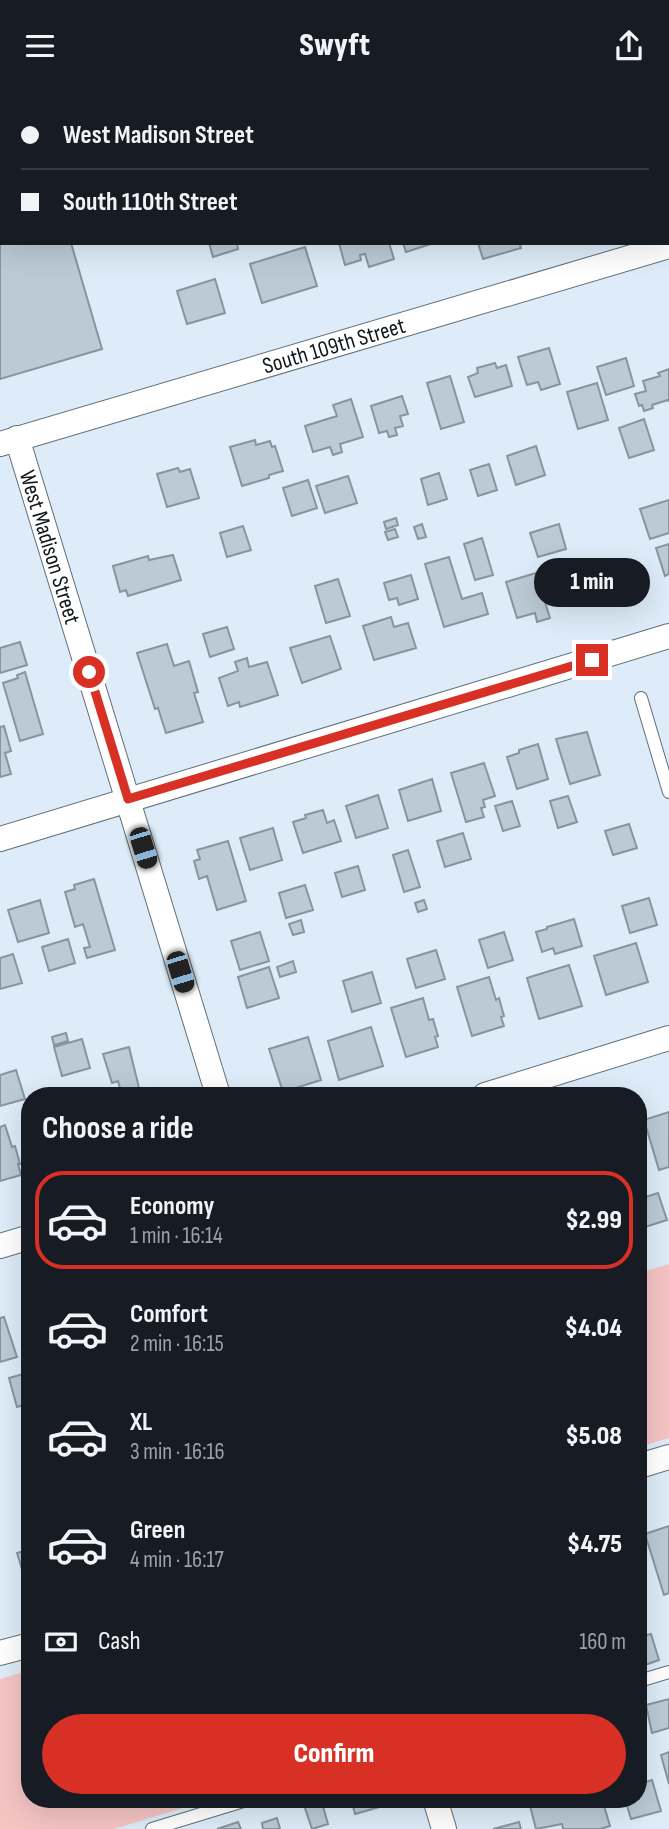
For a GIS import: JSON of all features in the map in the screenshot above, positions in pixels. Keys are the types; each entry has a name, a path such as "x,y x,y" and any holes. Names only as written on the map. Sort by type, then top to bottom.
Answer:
{"street":[{"name":"South 109th Street","path":"9,441 653,247"},
{"name":"West Madison Street","path":"9,441 128,799 216,1087"},
{"path":"0,839 669,636"},
{"path":"511,1087 669,1038"},
{"path":"0,1246 21,1240"},
{"path":"647,1464 669,1457"},
{"path":"0,1653 21,1647"},
{"path":"438,1808 444,1829"}],"lane":[{"path":"641,698 669,792"},
{"path":"647,1679 669,1672"},
{"path":"152,1829 221,1808"}],"shaded area":[{"path":"669,1264 669,1438 647,1445 647,1271"},
{"path":"21,1673 21,1808 183,1808 114,1829 0,1829 0,1679"}],"building":[{"path":"0,245 72,245 102,349 0,379"},
{"path":"210,245 237,245 238,249 213,257"},
{"path":"340,245 390,245 394,259 369,267 365,254 360,255 361,260 345,265"},
{"path":"404,245 428,245 406,252"},
{"path":"479,245 520,245 521,248 483,259"},
{"path":"305,247 317,286 262,303 250,264"},
{"path":"215,279 225,313 187,324 177,291"},
{"path":"549,348 560,384 541,390 538,382 527,385 518,357"},
{"path":"626,358 634,386 606,395 597,367"},
{"path":"495,363 497,368 506,365 512,386 475,397 468,377 478,373 477,368"},
{"path":"669,369 669,401 652,405 653,408 644,411 635,394 646,391 643,381 660,376 658,373"},
{"path":"450,376 464,422 441,429 427,383"},
{"path":"597,383 608,420 578,429 567,392"},
{"path":"402,396 408,414 400,416 403,426 395,428 397,435 389,437 387,431 379,433 371,406"},
{"path":"351,399 363,437 340,444 342,452 333,455 330,447 313,452 305,426 337,416 333,405"},
{"path":"644,419 654,450 629,458 619,428"},
{"path":"255,440 256,445 270,441 272,447 275,446 283,471 242,486 230,447"},
{"path":"536,446 545,475 516,485 507,456"},
{"path":"489,464 497,490 478,496 470,470"},
{"path":"178,468 180,472 190,469 199,498 167,507 157,474"},
{"path":"439,473 447,499 428,505 421,479"},
{"path":"348,476 357,503 325,513 316,486"},
{"path":"308,480 317,508 292,516 283,488"},
{"path":"669,500 669,533 650,539 640,509"},
{"path":"396,518 398,525 386,529 384,522"},
{"path":"422,524 426,537 418,539 414,527"},
{"path":"559,524 566,549 538,557 530,533"},
{"path":"243,526 251,550 227,557 220,533"},
{"path":"395,529 398,537 388,540 385,532"},
{"path":"482,538 493,575 475,580 464,544"},
{"path":"669,544 669,574 665,576 656,548"},
{"path":"173,555 181,580 128,596 126,590 120,592 113,566 148,556 149,560"},
{"path":"449,557 462,599 482,593 488,614 444,627 425,564"},
{"path":"536,573 550,618 537,622 535,613 517,618 506,582"},
{"path":"411,575 418,599 399,605 397,598 389,600 384,583"},
{"path":"338,579 350,616 326,623 315,586"},
{"path":"391,617 394,627 408,623 416,648 374,660 363,626"},
{"path":"227,627 234,649 210,657 203,634"},
{"path":"330,636 341,669 302,683 290,648"},
{"path":"20,642 27,665 0,673 0,648"},
{"path":"167,644 174,666 189,661 198,692 194,693 203,722 166,733 158,708 155,709 137,653"},
{"path":"247,658 249,667 267,662 278,695 240,707 239,702 228,706 219,678 238,671 235,662"},
{"path":"25,672 43,734 20,741 3,683 18,678 17,675"},
{"path":"4,726 11,751 5,753 11,774 0,777 0,727"},
{"path":"587,732 600,775 570,784 556,739"},
{"path":"538,744 548,779 517,789 507,757"},
{"path":"484,763 495,796 483,800 485,807 481,808 484,817 466,822 451,773"},
{"path":"432,779 441,811 408,821 399,790"},
{"path":"378,795 388,828 356,838 346,806"},
{"path":"568,796 577,822 558,828 550,801"},
{"path":"512,801 520,826 503,831 495,806"},
{"path":"323,810 327,823 334,820 341,841 303,853 293,822"},
{"path":"629,824 637,848 613,855 605,831"},
{"path":"273,828 282,860 250,870 240,838"},
{"path":"463,833 471,859 445,867 437,841"},
{"path":"228,841 246,901 217,910 207,876 199,879 194,861 200,859 197,850"},
{"path":"408,850 420,887 404,892 393,855"},
{"path":"358,866 365,890 342,897 335,873"},
{"path":"94,879 115,950 87,958 84,948 90,947 83,924 75,927 65,892 75,889 74,885"},
{"path":"305,885 313,910 286,918 279,893"},
{"path":"649,898 657,925 630,933 622,906"},
{"path":"40,900 49,933 18,942 8,910"},
{"path":"424,900 427,909 418,912 415,903"},
{"path":"574,919 582,946 555,954 553,948 542,952 536,932"},
{"path":"301,920 304,932 293,935 289,924"},
{"path":"260,932 269,961 240,970 231,941"},
{"path":"504,932 513,960 488,968 479,940"},
{"path":"68,939 75,963 49,971 42,947"},
{"path":"636,943 648,982 606,995 594,956"},
{"path":"436,950 445,979 416,988 407,959"},
{"path":"13,954 22,983 0,989 0,958"},
{"path":"293,961 296,972 280,977 277,967"},
{"path":"569,965 582,1006 539,1019 527,978"},
{"path":"269,967 279,998 247,1008 238,977"},
{"path":"372,972 381,1003 352,1012 343,981"},
{"path":"489,977 496,1000 499,998 504,1026 472,1036 457,987"},
{"path":"423,998 429,1020 433,1019 438,1047 406,1057 391,1008"},
{"path":"371,1027 383,1066 339,1080 328,1041"},
{"path":"66,1033 68,1041 54,1045 52,1037"},
{"path":"308,1037 321,1080 299,1087 281,1087 269,1049"},
{"path":"82,1039 90,1068 62,1076 54,1047"},
{"path":"129,1047 139,1087 120,1087 118,1081 112,1083 103,1054"},
{"path":"16,1070 21,1087 21,1100 0,1106 0,1075"},
{"path":"669,1112 669,1167 659,1170 647,1130 647,1119"},
{"path":"5,1125 12,1147 15,1146 21,1175 0,1181 0,1127"},
{"path":"658,1193 667,1220 647,1226 647,1196"},
{"path":"4,1317 17,1357 0,1362 0,1318"},
{"path":"21,1375 21,1406 17,1407 9,1378"},
{"path":"669,1526 669,1593 664,1595 647,1540 647,1533"},
{"path":"651,1634 659,1660 647,1664 647,1635"},
{"path":"669,1699 669,1728 652,1733 647,1705"},
{"path":"669,1752 669,1784 661,1755"},
{"path":"652,1780 661,1811 631,1819 628,1808 647,1808 647,1782"},
{"path":"305,1808 324,1808 328,1824 312,1829"},
{"path":"353,1808 376,1808 355,1814"},
{"path":"531,1808 605,1808 610,1826 600,1829 563,1829 562,1824 536,1829"},
{"path":"277,1818 280,1829 263,1829 262,1823"},
{"path":"238,1822 241,1829 217,1829"},
{"path":"519,1822 521,1829 493,1829"}],"route":[{"path":"89,672 128,799 592,660"}]}
